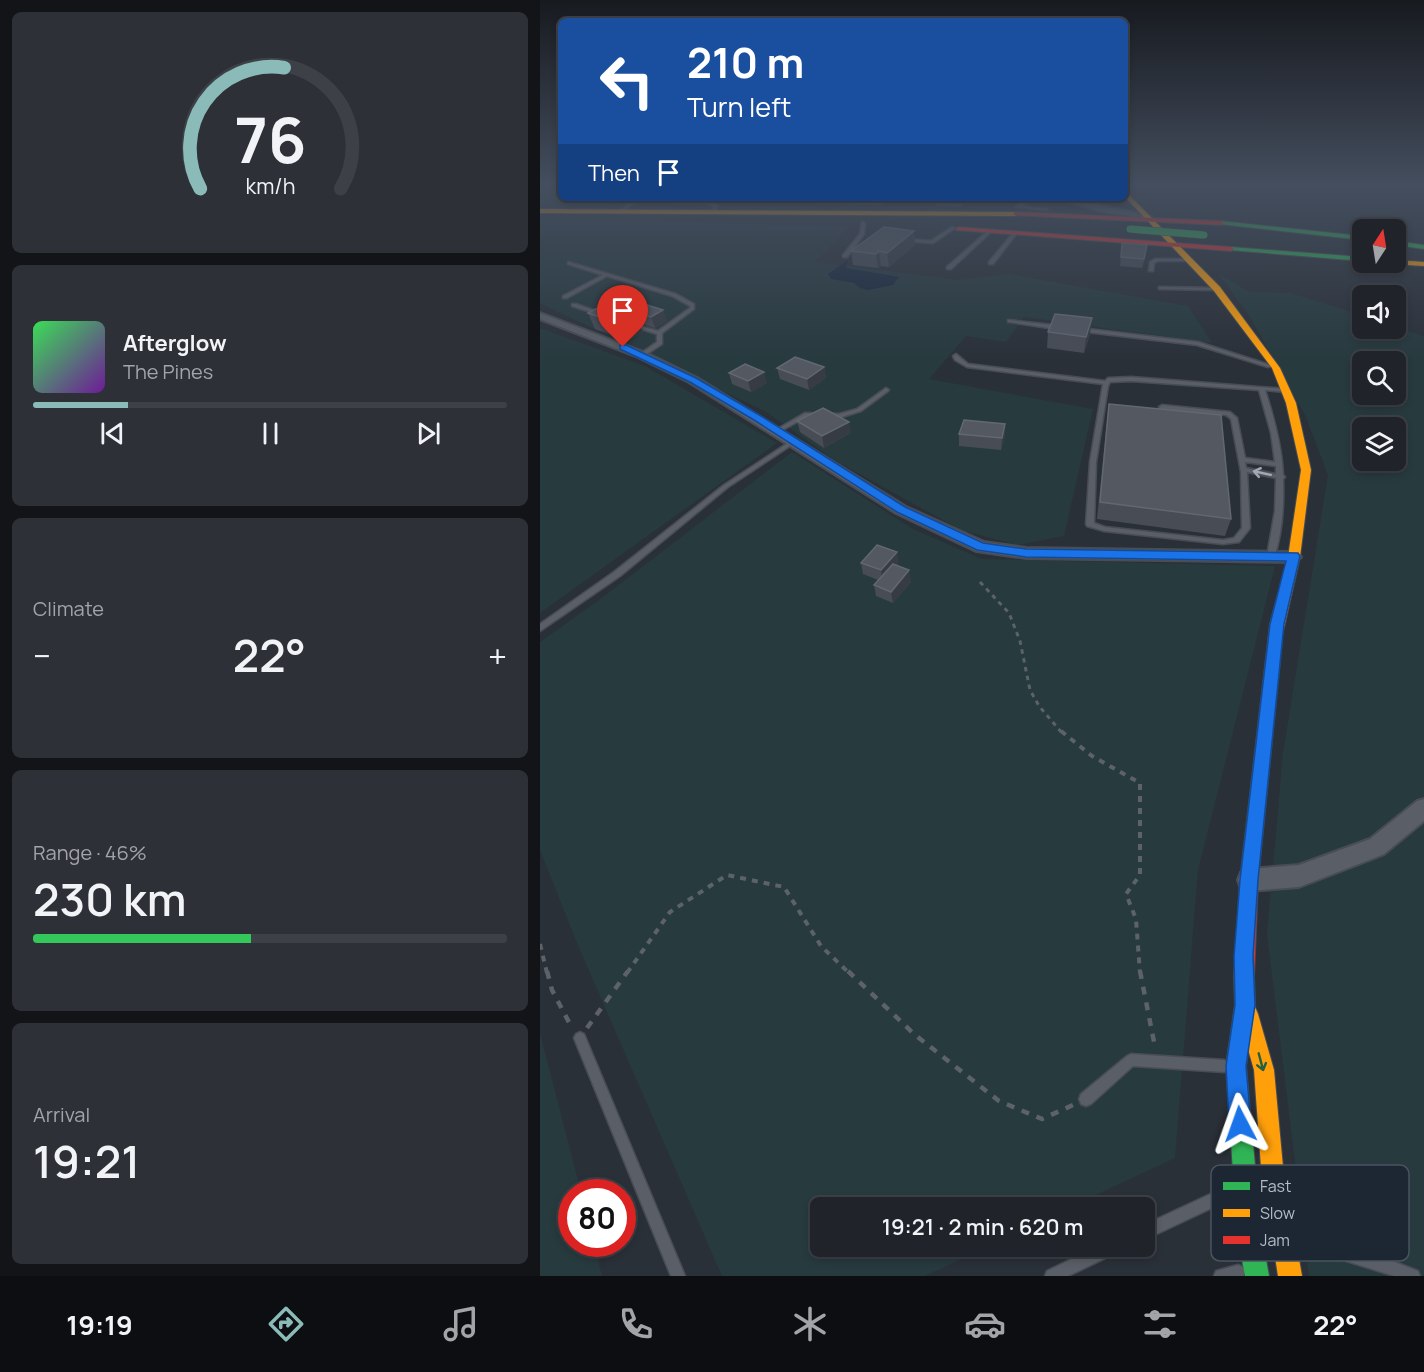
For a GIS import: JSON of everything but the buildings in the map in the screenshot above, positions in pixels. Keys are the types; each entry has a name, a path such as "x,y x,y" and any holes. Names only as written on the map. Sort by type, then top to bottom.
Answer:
{"main road":[{"path":"1146,244 1352,258"},
{"path":"1174,244 1217,289 1276,368 1291,403 1306,470 1293,556 1277,624 1249,880 1244,956 1245,1005 1236,1066 1243,1165"},
{"path":"1308,244 1352,247"},
{"path":"1406,245 1424,247"},
{"path":"1406,253 1424,255"},
{"path":"1406,262 1424,264"},
{"path":"1245,1005 1264,1070 1272,1165"},
{"path":"1282,1261 1290,1276"}],"street":[{"path":"540,316 642,355 693,380 794,441 901,510 981,547 1026,553 1293,556"},
{"path":"1249,880 1299,876 1377,847 1424,808"}],"lane":[{"path":"845,256 855,244"},
{"path":"949,268 976,244"},
{"path":"991,262 1006,244"},
{"path":"1151,270 1152,262 1157,260 1189,260"},
{"path":"570,263 674,295 692,305 692,309 659,333"},
{"path":"565,297 607,274"},
{"path":"1161,288 1217,289"},
{"path":"574,305 606,315"},
{"path":"1010,321 1065,328"},
{"path":"627,322 659,333"},
{"path":"1075,329 1198,344 1276,368"},
{"path":"642,355 660,343 659,333"},
{"path":"956,356 967,365 1107,383 1114,379 1131,379 1286,390"},
{"path":"1107,383 1092,472 1089,521 1096,528 1223,542 1236,540 1246,528 1243,469 1231,414 1162,407"},
{"path":"1262,389 1274,426 1282,477 1271,556"},
{"path":"777,431 807,414 839,416 859,410 886,390"},
{"path":"540,628 617,574 726,486 794,441"},
{"path":"1241,459 1280,465"},
{"path":"1243,469 1282,477"},
{"path":"580,1038 678,1276"},
{"path":"1086,1099 1131,1060 1236,1066"},
{"path":"1155,1228 1211,1202"},
{"path":"1052,1276 1092,1257"},
{"path":"1371,1261 1413,1276"},
{"path":"1221,1276 1256,1272"}],"path":[{"path":"980,582 1006,606 1016,623 1030,690 1050,720 1085,753 1140,783 1140,875 1126,894 1136,919 1138,961 1159,1063"},
{"path":"540,944 552,990 563,1015 580,1038 670,912 727,875 784,887 821,946 914,1034 999,1101 1042,1119 1086,1099"}],"green space":[{"path":"540,244 832,244 814,262 958,280 1008,274 1188,306 1212,343 1024,317 1006,342 966,336 929,379 1093,409 1064,536 1017,545 961,530 836,461 768,413 540,303"},
{"path":"1218,273 1249,292 1290,293 1352,312 1352,339 1406,339 1406,330 1424,336 1424,1276 1309,1276 1307,1261 1409,1261 1409,1165 1295,1165 1267,934 1283,753 1328,475 1306,417 1250,317"},
{"path":"540,328 645,366 777,443 540,613"},
{"path":"792,452 913,529 982,559 1275,566 1198,870 1175,1158 1091,1197 810,1197 810,1257 966,1257 925,1276 722,1276 577,943 540,850 540,642 599,600"},
{"path":"540,1033 578,1179 558,1179 558,1257 597,1257 602,1276 540,1276"}],"water":[{"path":"848,260 846,268 899,277 893,285 868,290 854,283 831,279 828,274"}],"traffic: fast":[{"path":"1406,245 1424,247"},
{"path":"1231,249 1352,258"},
{"path":"1244,977 1245,1005 1236,1066 1244,1165"},
{"path":"1254,1261 1257,1276"}],"traffic: slow":[{"path":"1173,244 1217,289 1276,368 1291,403 1306,470 1294,557 1275,641"},
{"path":"1406,263 1424,264"},
{"path":"1248,1014 1264,1070 1272,1165"},
{"path":"1288,1261 1290,1276"}],"traffic: jam":[{"path":"1157,244 1231,249"},
{"path":"1244,977 1249,880 1275,641"}],"route":[{"path":"623,347 693,380 901,510 981,547 1026,553 1293,556 1277,624 1249,880 1244,956 1245,1005 1236,1066 1240,1124"}]}
